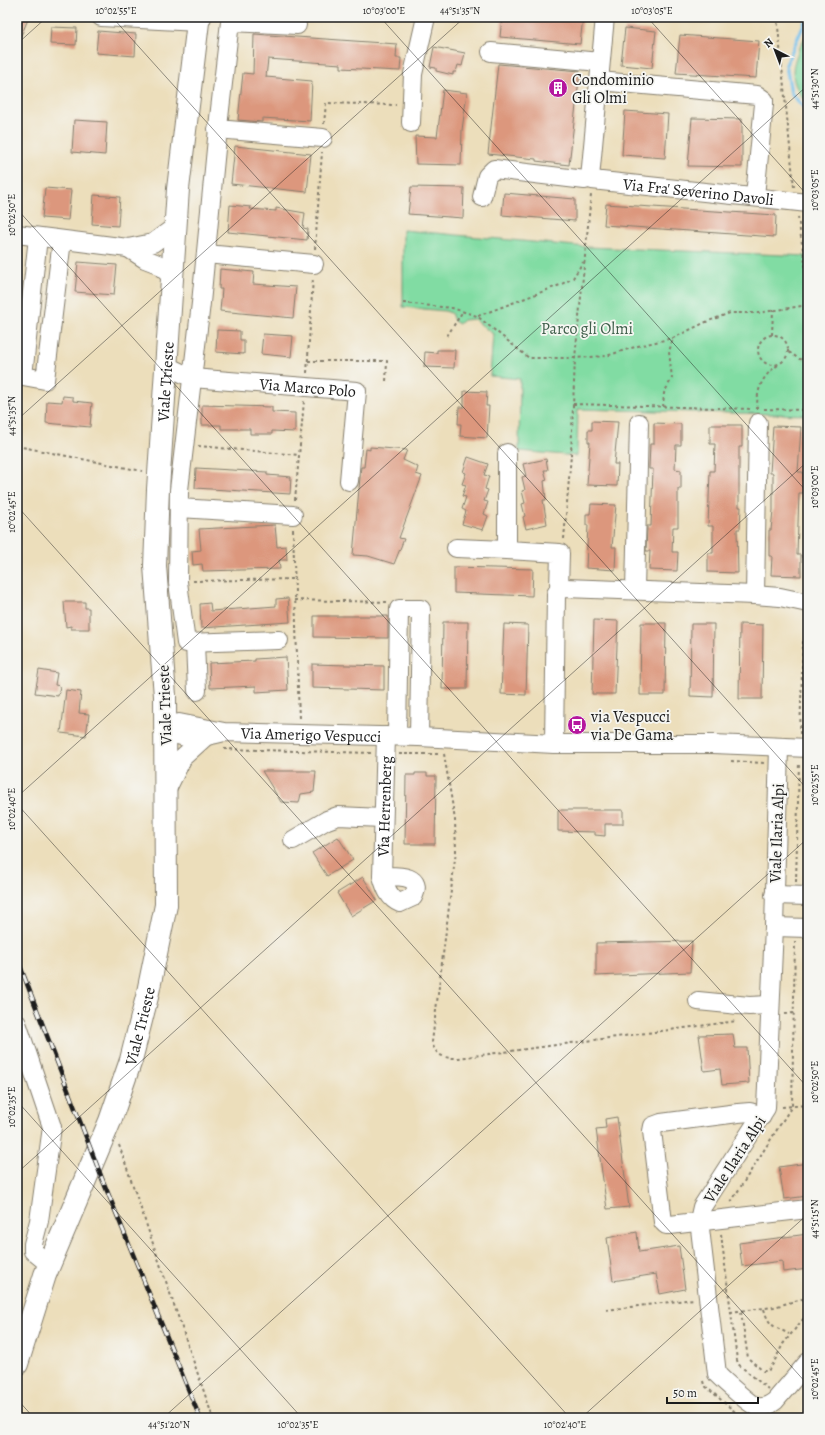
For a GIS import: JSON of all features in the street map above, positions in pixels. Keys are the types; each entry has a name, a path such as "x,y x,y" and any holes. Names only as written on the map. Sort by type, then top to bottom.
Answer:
{"main road":[{"name":"Viale Trieste","path":"17,1364 49,1264 110,1120 134,1046 147,997 166,905 167,789 165,696 155,566 165,375 168,265 176,226 199,20"}],"street":[{"name":"Viale Trieste","path":"101,17 199,20"},
{"path":"411,124 413,74 426,17"},
{"path":"591,179 605,17"},
{"path":"279,640 186,643 178,582 178,508 230,22 297,25"},
{"path":"491,52 600,62"},
{"path":"599,81 761,97 764,104 755,196"},
{"path":"218,129 323,138"},
{"name":"Via Fra' Severino Davoli","path":"482,197 487,176 494,170 802,202"},
{"path":"17,234 128,248 153,243 176,226"},
{"path":"38,237 23,376 45,380 62,240"},
{"path":"153,243 168,265"},
{"path":"128,248 145,259 168,265"},
{"path":"206,254 314,264"},
{"name":"Via Marco Polo","path":"165,375 192,382 357,391 349,481"},
{"path":"755,595 758,416"},
{"path":"635,590 639,423"},
{"path":"507,453 507,550"},
{"path":"178,508 293,515"},
{"path":"456,548 560,553 559,589 556,594 554,744"},
{"path":"559,589 635,590 755,595 780,597 808,603"},
{"name":"Via Amerigo Vespucci","path":"389,742 399,609 421,610 419,737"},
{"path":"195,643 196,691"},
{"path":"165,696 199,731 183,756 167,789"},
{"name":"Via Amerigo Vespucci","path":"166,727 179,723 224,740 389,742 419,737 554,744 713,744 778,756 806,756"},
{"name":"Via Herrenberg","path":"382,876 382,818 389,742"},
{"name":"Viale Ilaria Alpi","path":"778,756 774,927 764,1112 702,1207 699,1220 716,1370 720,1377 753,1405 762,1407 771,1404 808,1362"},
{"path":"293,840 338,816 382,818"},
{"path":"774,895 808,896"},
{"path":"774,927 808,928"},
{"path":"698,1001 749,1006 770,1005"},
{"path":"17,1023 52,1127 39,1221 32,1244 33,1251 49,1264"},
{"path":"764,1112 738,1113 661,1123 653,1126 652,1131 663,1222 666,1225 670,1225 699,1220 808,1208"}],"path":[{"path":"777,17 802,202 808,284"},
{"path":"560,553 566,533 575,358 591,179"},
{"path":"477,316 560,285 574,278 584,261"},
{"path":"403,303 452,308 477,316 529,358 606,356 638,346 673,338 706,322 730,313 758,313 808,305"},
{"path":"772,335 773,310"},
{"path":"447,336 463,311"},
{"path":"778,364 766,363 761,359 758,352 761,340 768,335 776,334 785,340 789,352 800,359 808,360"},
{"path":"664,407 664,393 672,378 669,352 673,338"},
{"path":"758,416 757,392 761,381 787,357 789,352"},
{"path":"308,361 387,362 386,382"},
{"path":"573,404 664,407 758,416 808,410"},
{"path":"184,445 298,455"},
{"path":"17,446 159,474"},
{"path":"178,582 294,579"},
{"path":"294,600 390,602"},
{"path":"224,740 389,742 444,754 455,820 456,851 432,1042 433,1047 442,1057 450,1059 741,1020"},
{"path":"726,760 737,762 778,756 806,756"},
{"path":"764,1112 808,1105"},
{"path":"110,1120 213,1418"},
{"path":"606,1310 708,1297"},
{"path":"730,1312 764,1309 802,1299 808,1304"},
{"path":"764,1309 767,1319 772,1326 789,1334"},
{"path":"740,1312 748,1358 763,1371 768,1371 771,1368 789,1334 808,1313"}],"green space":[{"path":"808,30 808,105 795,85 793,68 795,59"},
{"name":"Parco gli Olmi","path":"403,230 586,247 808,256 808,415 578,409 577,456 519,451 520,379 490,376 493,334 474,319 463,320 459,324 454,321 451,313 445,311 403,307"}],"building":[{"path":"17,17 29,17 17,45"},
{"path":"502,17 583,17 580,44 500,37"},
{"path":"51,27 77,28 76,45 50,44"},
{"path":"625,28 656,31 652,68 621,65"},
{"path":"98,31 136,34 135,56 96,53"},
{"path":"254,34 397,44 396,58 401,58 400,71 341,68 341,64 268,59 266,77 312,81 310,121 262,118 262,122 238,120 243,73 253,74"},
{"path":"680,35 759,41 756,78 676,73"},
{"path":"434,47 465,53 462,66 458,65 456,72 453,72 453,75 436,71 436,68 430,67"},
{"path":"498,64 580,71 569,165 536,161 536,159 488,154"},
{"path":"443,90 467,93 462,130 461,165 416,164 415,136 437,137"},
{"path":"625,111 668,114 665,158 622,155"},
{"path":"692,118 742,119 742,167 688,166"},
{"path":"74,120 107,122 105,155 72,152"},
{"path":"235,146 311,154 307,192 231,184"},
{"path":"411,187 464,188 463,218 408,214"},
{"path":"45,188 71,190 68,220 42,218"},
{"path":"504,193 575,199 575,221 502,215"},
{"path":"94,195 120,197 118,226 92,224"},
{"path":"606,204 776,215 775,237 604,225"},
{"path":"230,205 251,207 250,209 276,211 276,208 305,213 303,228 308,229 307,240 228,232"},
{"path":"78,262 117,265 114,295 75,292"},
{"path":"220,269 254,272 253,284 296,287 293,318 220,311 222,289 219,289"},
{"path":"217,330 240,331 240,340 244,340 244,354 216,352"},
{"path":"263,334 293,336 291,357 261,354"},
{"path":"437,350 455,350 454,368 424,367 425,352 437,353"},
{"path":"464,391 487,392 486,406 489,406 487,438 460,436 461,424 458,424 459,407 464,407"},
{"path":"63,396 73,397 73,401 92,403 90,427 46,423 47,401 62,402"},
{"path":"202,405 272,407 272,412 295,413 295,432 272,431 272,434 250,434 250,429 221,429 221,425 202,425"},
{"path":"592,421 618,422 614,464 618,464 617,486 587,485 590,442 588,442 588,430 592,430"},
{"path":"654,423 681,424 681,445 676,445 675,469 681,470 681,489 678,489 678,527 673,527 672,552 678,552 677,571 649,570 650,551 646,551 647,526 651,526 653,469 649,469 650,444 654,444"},
{"path":"710,425 742,425 742,447 739,447 739,507 741,507 740,529 737,529 738,573 708,572 708,553 713,553 713,526 708,526 710,471 714,471 715,444 710,444"},
{"path":"773,426 801,427 798,472 803,472 803,493 799,493 797,555 801,555 801,576 771,575 772,556 769,556 769,530 771,530 773,510 773,473 770,473"},
{"path":"370,447 407,450 403,460 418,467 416,474 422,476 399,538 404,539 394,564 368,556 353,555 361,467 364,467 366,449 370,450"},
{"path":"468,457 488,464 484,475 489,476 485,489 488,490 484,501 488,502 484,514 488,516 483,530 462,524 466,511 462,509 466,497 462,496 466,485 462,484 466,473 463,472"},
{"path":"546,459 548,470 544,470 547,480 544,481 546,500 543,500 547,524 526,529 522,504 525,503 522,491 525,490 522,477 526,476 523,464"},
{"path":"196,468 267,472 267,475 291,477 290,494 195,488"},
{"path":"591,504 616,505 612,547 616,547 615,570 586,568 588,525 586,525 586,514 590,514"},
{"path":"275,525 277,547 286,546 287,560 279,560 280,569 203,571 202,564 193,565 192,551 201,550 199,529"},
{"path":"454,567 533,569 532,596 454,593"},
{"path":"288,598 290,622 201,628 200,604 210,603 211,611 276,606 276,599"},
{"path":"64,602 85,602 85,608 89,608 89,629 71,629 71,626 66,627"},
{"path":"314,616 388,616 388,638 314,637"},
{"path":"594,620 618,621 615,694 592,694"},
{"path":"443,622 468,622 467,689 442,689"},
{"path":"641,623 666,623 665,695 640,695"},
{"path":"504,624 528,625 526,695 501,694"},
{"path":"691,624 714,624 713,697 690,696"},
{"path":"740,624 763,625 762,699 739,699"},
{"path":"286,657 288,690 256,692 256,686 210,688 209,663 255,661 255,659"},
{"path":"312,664 384,666 384,690 312,688"},
{"path":"39,670 57,673 55,685 60,686 58,696 35,693"},
{"path":"66,690 81,692 79,713 89,714 86,736 61,733"},
{"path":"262,771 316,771 314,792 301,794 299,803 281,802"},
{"path":"415,773 427,773 427,776 436,776 435,844 405,844 406,775 415,775"},
{"path":"558,810 623,810 623,824 605,824 605,836 595,835 595,832 558,831"},
{"path":"338,837 353,860 327,876 312,853"},
{"path":"363,877 377,900 351,916 337,893"},
{"path":"692,941 690,972 596,976 596,943"},
{"path":"733,1034 735,1048 747,1048 749,1083 722,1085 720,1069 704,1071 699,1035"},
{"path":"617,1117 629,1207 607,1209 596,1129 606,1128 605,1119"},
{"path":"808,1163 808,1196 784,1199 779,1167"},
{"path":"637,1232 639,1252 679,1246 685,1289 660,1294 656,1274 613,1281 607,1238"},
{"path":"808,1234 808,1269 783,1272 782,1261 742,1266 739,1243"}],"waterway":[{"path":"807,17 786,65 791,93 808,112"}],"railway":[{"path":"17,958 103,1181 200,1418"}],"place":[{"name":"Condominio Gli Olmi","path":"558,88"},
{"name":"via Vespucci via De Gama","path":"577,725"}]}
